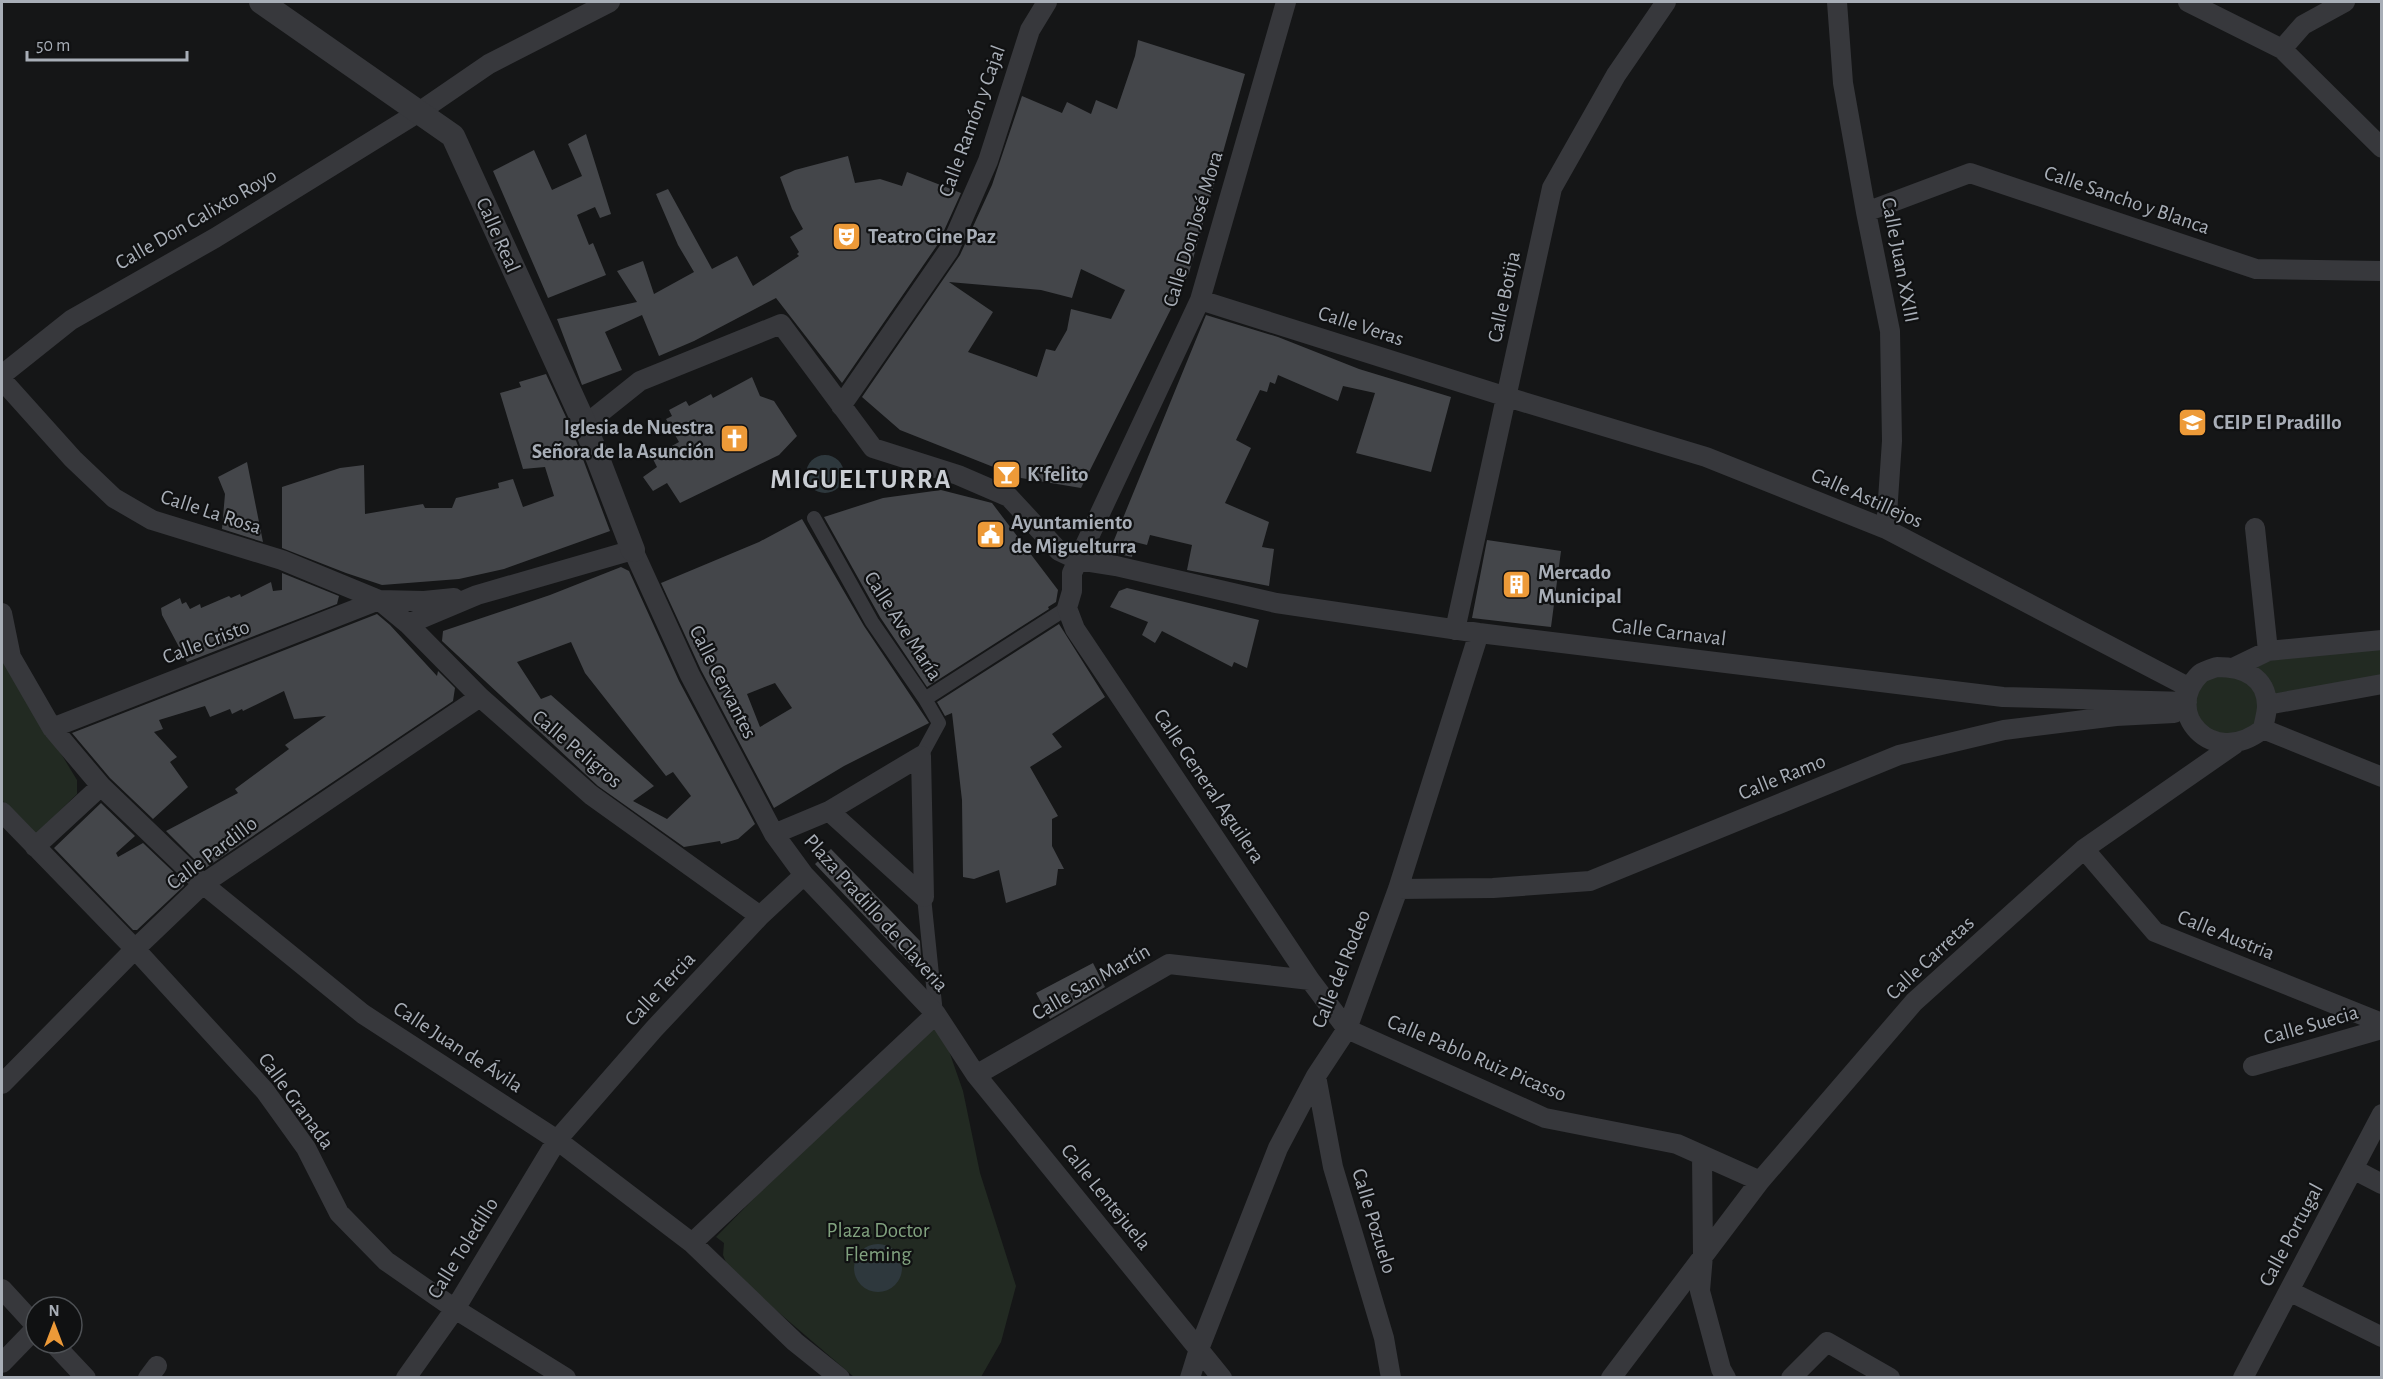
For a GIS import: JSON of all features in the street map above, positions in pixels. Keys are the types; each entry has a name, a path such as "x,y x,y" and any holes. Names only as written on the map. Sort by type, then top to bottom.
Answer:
{"street":[{"name":"Calle Real","path":"261,2 453,136 585,425 633,550"},
{"name":"Calle Don Calixto Royo","path":"2,375 71,320 214,238 419,112 489,64 610,2"},
{"name":"Calle Ramón y Cajal","path":"841,406 949,250 988,161 1030,30 1047,2"},
{"name":"Calle Don José Mora","path":"1078,560 1200,300 1286,2"},
{"name":"Calle Botija","path":"1455,630 1552,188 1616,75 1666,2"},
{"name":"Calle Juan XXIII","path":"1837,2 1843,83 1890,331 1892,441 1886,529"},
{"path":"2188,2 2282,50 2382,148"},
{"path":"2282,50 2303,25 2345,2"},
{"name":"Calle Sancho y Blanca","path":"1866,212 1970,173 2256,269 2382,271"},
{"name":"Calle Veras","path":"1200,300 1507,397"},
{"path":"585,425 640,381 781,324 873,448 958,475 1010,497 1059,551 1078,560 1072,573 1072,591 1067,608 926,699"},
{"name":"Calle La Rosa","path":"2,380 73,459 114,498 152,520 282,560 379,600"},
{"name":"Calle Astillejos","path":"1507,397 1706,457 1886,529 2188,701"},
{"name":"Calle Ave María","path":"814,518 872,622 926,699 939,723 921,756"},
{"path":"2255,528 2268,651"},
{"path":"408,624 477,595 633,550"},
{"name":"Calle Cervantes","path":"633,550 690,675 774,834"},
{"name":"Calle Carnaval","path":"1078,560 1116,566 1276,603 1455,630 2002,697 2188,701"},
{"path":"379,600 424,601 477,595"},
{"name":"Calle Peligros","path":"379,600 408,624 480,697 591,795 760,916"},
{"name":"Calle Cristo","path":"52,728 379,600"},
{"name":"Calle General Aguilera","path":"1067,608 1075,628 1310,980 1347,1029"},
{"name":"Calle Juan de Ávila","path":"2,613 11,657 52,728 101,786 203,885 363,1014 556,1140 692,1243 795,1342 840,1377"},
{"name":"Calle del Rodeo","path":"1190,1377 1278,1148 1316,1076 1347,1029 1398,890 1479,633"},
{"path":"2235,667 2268,651 2376,638"},
{"path":"2217,667 2235,667 2251,674 2262,687 2267,705 2262,729 2250,740 2235,744 2217,743 2201,736 2191,723 2188,701 2201,673 2217,667"},
{"path":"2267,705 2382,684"},
{"name":"Calle Pardillo","path":"2,1084 203,885 480,697"},
{"path":"2002,697 2004,730"},
{"name":"Calle Ramo","path":"1398,890 1493,888 1590,881 1899,755 2004,730 2116,716 2188,701"},
{"path":"2262,729 2382,777"},
{"name":"Calle Carretas","path":"1611,1377 1760,1181 1914,1002 2084,849 2235,744"},
{"name":"Plaza Pradillo de Claveria","path":"936,1014 924,897 921,756 829,811 774,834 804,874 936,1014 976,1076"},
{"path":"35,847 101,786"},
{"name":"Plaza Pradillo de Claveria","path":"829,811 924,897"},
{"name":"Calle Granada","path":"2,812 135,950 265,1091 306,1148 339,1212 386,1261 455,1309 566,1377"},
{"name":"Calle Austria","path":"2084,849 2155,932 2382,1023"},
{"name":"Calle Tercia","path":"556,1140 654,1029 760,916 804,874"},
{"name":"Calle San Martín","path":"976,1076 1169,964 1310,980"},
{"path":"692,1243 936,1014"},
{"name":"Calle Pablo Ruiz Picasso","path":"1347,1029 1545,1118 1677,1144 1760,1181"},
{"name":"Calle Suecia","path":"2253,1066 2382,1029"},
{"name":"Calle Lentejuela","path":"976,1076 1222,1377"},
{"name":"Calle Pozuelo","path":"1316,1076 1333,1167 1384,1338 1391,1377"},
{"name":"Calle Portugal","path":"2243,1377 2382,1114"},
{"name":"Calle Toledillo","path":"406,1377 455,1309 556,1140"},
{"path":"1702,1155 1703,1255 1700,1291 1721,1369 1726,1377"},
{"path":"2353,1169 2382,1184"},
{"path":"2,1289 24,1314"},
{"path":"2289,1291 2382,1337"},
{"path":"2,1363 24,1340"},
{"path":"1791,1377 1827,1342 1890,1377"},
{"path":"65,1355 86,1377"}],"green space":[{"path":"2381,641 2381,684 2267,705 2249,740 2201,736 2187,712 2201,673"},
{"path":"2,643 10,670 77,780 77,794 34,836 2,800"},
{"name":"Plaza Doctor Fleming","path":"936,1014 963,1091 980,1173 1016,1286 1001,1342 981,1377 854,1377 729,1270 723,1255 724,1243 716,1237"}],"shaded area":[{"path":"825,455 838,461 844,474 838,487 825,493 812,487 806,474 812,461"},
{"path":"878,1244 895,1251 902,1268 895,1285 878,1292 861,1285 854,1268 861,1251"}],"building":[{"path":"1138,40 1245,74 1189,273 1081,488 1021,478 900,430 862,397 960,255 992,185 1022,96 1062,113 1067,102 1091,114 1096,100 1117,109","holes":["1081,269 1125,290 1111,319 1071,309 1067,330 1055,351 1046,349 1037,377 968,352 993,312 949,282 1041,290 1072,298"]},
{"path":"586,134 611,214 600,218 595,207 577,215 589,245 593,243 606,275 548,298 493,171 534,150 552,190 582,176 568,144"},
{"path":"848,156 855,183 880,179 902,186 907,172 961,193 938,244 842,383 776,298 694,341 659,356 642,315 605,332 622,370 582,385 557,319 637,302 617,271 643,261 654,294 694,272 678,245 656,194 668,189 712,269 737,256 753,286 799,256 790,237 803,229 792,209 780,177 795,170"},
{"path":"1206,315 1278,337 1359,369 1451,397 1431,472 1356,453 1375,393 1343,386 1338,401 1278,375 1275,384 1270,382 1267,392 1260,390 1236,440 1251,448 1225,503 1269,522 1262,547 1274,549 1269,586 1187,570 1192,545 1150,535 1147,545 1135,542 1132,557 1119,554 1112,545"},
{"path":"546,374 572,430 610,531 504,569 459,579 382,585 282,548 282,487 340,468 364,465 365,514 423,504 425,508 452,508 456,498 499,488 498,483 513,479 523,507 554,496 545,467 523,469 500,393 521,387 519,382"},
{"name":"Iglesia de Nuestra Señora de la Asunción","path":"752,377 760,396 774,401 797,436 779,455 680,503 667,483 653,491 643,477 657,467 652,457 679,442 666,419 672,416 669,410 686,401 689,406 711,394 713,398"},
{"path":"247,462 263,542 222,529 225,494 218,477"},
{"path":"941,490 992,503 1058,590 1056,602 1048,607 1049,609 927,687 880,617 824,517 883,498"},
{"path":"802,519 864,626 929,723 844,766 774,808 701,670 661,583 759,542","holes":["775,683 792,708 760,727 747,694"]},
{"name":"Mercado Municipal","path":"1487,540 1561,551 1551,627 1472,618"},
{"path":"621,567 629,571 679,681 755,824 738,839 721,844 720,841 684,847 598,786 442,641 443,631 550,595","holes":["571,642 585,673 666,776 673,772 691,796 667,819 633,801 654,786 551,695 541,699 517,662"]},
{"path":"282,573 339,596 337,604 187,662 162,615 161,608 180,598 182,604 186,602 190,609 200,604 201,608 229,596 231,598 240,594 241,597 271,582 273,591 282,590"},
{"path":"1127,588 1259,620 1247,668 1234,662 1232,667 1162,631 1155,643 1142,635 1148,622 1110,607 1119,591"},
{"path":"377,614 437,676 438,671 455,688 453,701 204,869 166,831 238,793 235,789 289,749 285,745 326,716 294,719 284,691 232,714 230,709 210,717 205,706 159,720 163,729 154,732 177,757 170,762 188,787 153,819 110,778 72,733"},
{"path":"1059,624 1105,697 1052,734 1062,747 1030,767 1058,816 1052,819 1052,846 1064,869 1058,869 1056,885 1006,903 999,870 974,879 963,877 962,800 952,713 945,716 937,702"},
{"path":"101,803 135,836 116,853 118,857 143,843 184,882 184,886 137,930 133,930 54,848"},
{"path":"831,849 920,941 921,958 912,966 815,864"},
{"path":"1093,963 1105,987 1050,1019 1036,993"}],"place":[{"name":"Teatro Cine Paz","path":"847,236"},
{"name":"CEIP El Pradillo","path":"2192,422"},
{"name":"Iglesia de Nuestra Señora de la Asunción","path":"735,439"},
{"name":"K'felito","path":"1006,474"},
{"name":"Ayuntamiento de Miguelturra","path":"990,534"},
{"name":"Mercado Municipal","path":"1517,584"}],"district":[{"name":"MIGUELTURRA","path":"861,479"}]}
